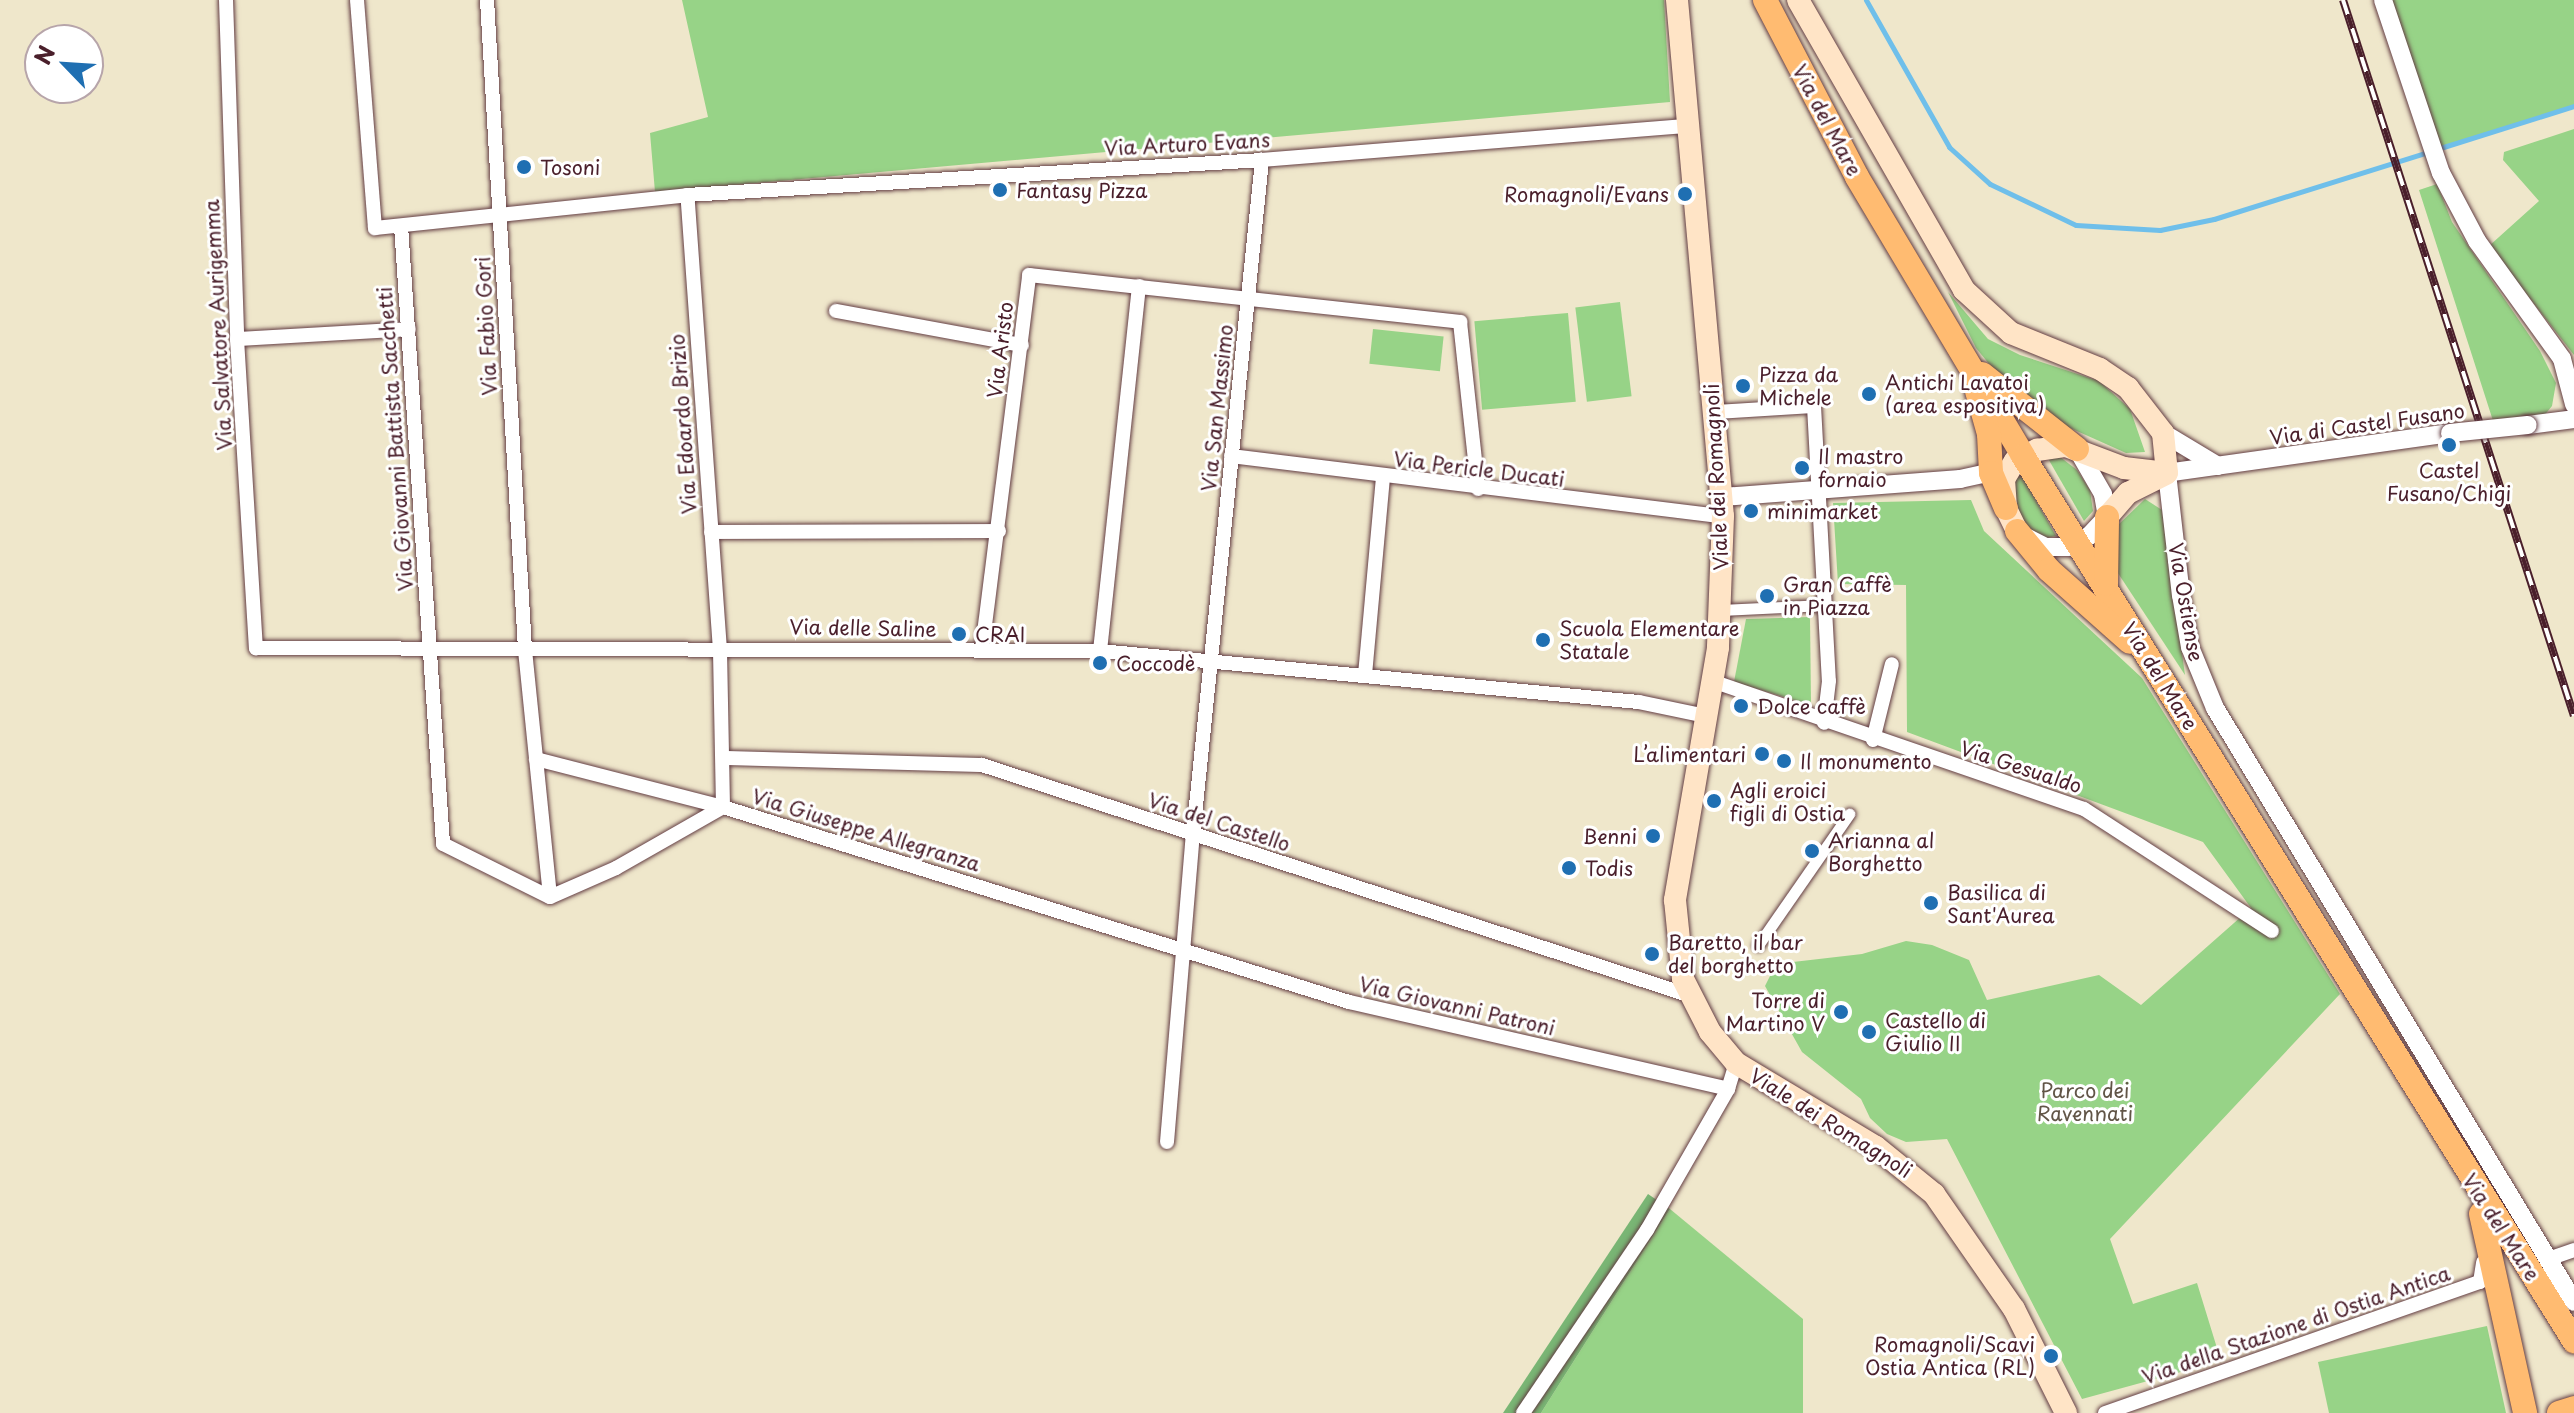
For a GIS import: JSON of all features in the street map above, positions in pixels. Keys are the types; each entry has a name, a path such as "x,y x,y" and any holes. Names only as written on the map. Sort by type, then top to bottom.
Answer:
{"main road":[{"name":"Viale dei Romagnoli","path":"1677,0 1722,506 1721,610 1675,900 1678,955 1688,995 1736,1063 1876,1147 1926,1186 2010,1301 2066,1413"},
{"name":"Via del Mare","path":"1765,0 1857,177 1971,365 2008,465 2078,543 2107,587 2144,654 2466,1174 2574,1341"},
{"path":"1798,0 1838,77 1973,302 2011,333 2117,379 2163,433"},
{"path":"1971,365 2077,449"},
{"path":"1971,365 1989,434 2008,465 2006,508 2017,531 2059,580 2144,654"},
{"name":"Via Ostiense","path":"2163,433 2167,473"},
{"path":"2008,465 2051,446 2077,449 2124,468 2167,473"},
{"path":"2107,587 2107,517 2128,493 2167,473"},
{"path":"2466,1174 2490,1237 2525,1413"},
{"path":"2559,1413 2574,1408"}],"street":[{"name":"Via Salvatore Aurigemma","path":"226,0 237,339 256,648"},
{"name":"Via Arturo Evans","path":"357,0 375,228 687,195 1262,160 1688,126"},
{"name":"Via Fabio Gori","path":"487,0 525,650 550,897"},
{"path":"2383,0 2421,121 2441,173 2477,241 2562,359 2574,404"},
{"name":"Via San Massimo","path":"1167,1142 1182,948 1262,160"},
{"name":"Via Edoardo Brizio","path":"687,195 720,650 725,758 723,807"},
{"name":"Via Giovanni Battista Sacchetti","path":"401,226 443,844 550,897"},
{"name":"Via Aristo","path":"982,649 1029,275 1249,296 1460,322 1478,489"},
{"path":"1100,651 1139,286"},
{"path":"836,311 1022,345"},
{"path":"237,339 409,329"},
{"path":"1715,412 1814,406 1829,681 1824,723"},
{"name":"Via di Castel Fusano","path":"2167,473 2450,433 2574,419"},
{"path":"2163,433 2199,459 2225,467"},
{"path":"2017,531 2050,548 2078,543 2107,517 2103,494 2077,449"},
{"name":"Via Pericle Ducati","path":"1231,456 1478,489 1722,506"},
{"path":"1722,506 1820,487 1960,479 2008,465"},
{"name":"Via Ostiense","path":"2167,473 2186,628 2207,692 2574,1302"},
{"path":"1365,675 1383,477"},
{"path":"1960,479 1983,490 2006,508"},
{"path":"711,532 999,531"},
{"path":"1721,610 1824,605"},
{"name":"Via delle Saline","path":"256,648 1100,651 1639,702 1706,716"},
{"path":"1873,740 1892,664"},
{"name":"Via Gesualdo","path":"1712,681 1873,740 2084,809 2272,931"},
{"name":"Via del Castello","path":"725,758 982,765 1688,995"},
{"name":"Via Giuseppe Allegranza","path":"536,759 723,807 1182,948"},
{"path":"550,897 616,868 723,807"},
{"path":"1758,945 1849,814"},
{"name":"Via Giovanni Patroni","path":"1182,948 1349,1002 1728,1089"},
{"path":"1523,1413 1647,1230 1728,1089 1736,1063"},
{"path":"2548,1259 2574,1250"},
{"name":"Via della Stazione di Ostia Antica","path":"2105,1413 2480,1282 2483,1262"}],"green space":[{"path":"682,0 1664,0 1670,102 655,192 650,133 708,117"},
{"path":"2383,0 2574,0 2574,106 2424,153 2421,121"},
{"path":"2574,129 2574,355 2489,246 2539,201 2503,160 2504,152"},
{"path":"2437,184 2452,222 2540,351 2556,383 2552,406 2543,417 2495,427 2419,190"},
{"path":"1948,292 1988,339 2020,355 2099,381 2130,409 2145,452 2126,453 2050,419 2008,387 1976,348"},
{"path":"1620,302 1632,396 1587,402 1575,307"},
{"path":"1568,313 1576,402 1482,410 1474,321"},
{"path":"1373,329 1444,336 1440,371 1369,364"},
{"path":"2055,453 2077,470 2090,490 2093,511 2084,521 2046,455"},
{"path":"2018,469 2056,536 2042,539 2026,525 2015,504 2012,476"},
{"path":"2145,499 2162,510 2185,675 2110,561 2118,525"},
{"name":"Parco dei Ravennati","path":"1971,500 1984,531 2142,678 2340,994 2110,1239 2133,1304 2197,1283 2221,1361 2082,1399 1947,1139 1906,1142 1887,1134 1870,1118 1861,1099 1802,1052 1765,986 1776,964 1862,954 1906,941 1932,945 1969,960 1987,1000 2099,975 2141,1005 2251,908 2203,842 1907,732 1906,585 1838,584 1833,503"},
{"path":"1810,617 1811,705 1734,682 1746,619"},
{"path":"1648,1194 1670,1209 1541,1413 1503,1413"},
{"path":"1670,1209 1803,1319 1803,1413 1541,1413"},
{"path":"2487,1326 2506,1413 2329,1413 2318,1362"}],"waterway":[{"path":"1866,0 1949,147 1990,184 2076,225 2160,230 2214,219 2428,152"},
{"path":"2437,149 2574,106"}],"railway":[{"path":"2343,0 2574,716"}],"place":[{"name":"Tosoni","path":"524,167"},
{"name":"Fantasy Pizza","path":"1000,190"},
{"name":"Romagnoli/Evans","path":"1685,194"},
{"name":"Pizza da Michele","path":"1743,386"},
{"name":"Antichi Lavatoi (area espositiva)","path":"1869,394"},
{"name":"Castel Fusano/Chigi","path":"2449,445"},
{"name":"Il mastro fornaio","path":"1802,468"},
{"name":"minimarket","path":"1751,511"},
{"name":"Gran Caffè in Piazza","path":"1767,596"},
{"name":"CRAI","path":"959,634"},
{"name":"Scuola Elementare Statale","path":"1543,640"},
{"name":"Coccodè","path":"1100,663"},
{"name":"Dolce caffè","path":"1741,706"},
{"name":"L’alimentari","path":"1762,754"},
{"name":"Il monumento","path":"1784,761"},
{"name":"Agli eroici figli di Ostia","path":"1714,801"},
{"name":"Benni","path":"1653,836"},
{"name":"Arianna al Borghetto","path":"1812,851"},
{"name":"Todis","path":"1569,868"},
{"name":"Basilica di Sant'Aurea","path":"1931,903"},
{"name":"Baretto, il bar del borghetto","path":"1652,954"},
{"name":"Torre di Martino V","path":"1841,1012"},
{"name":"Castello di Giulio II","path":"1869,1032"},
{"name":"Romagnoli/Scavi Ostia Antica (RL)","path":"2051,1356"}]}
